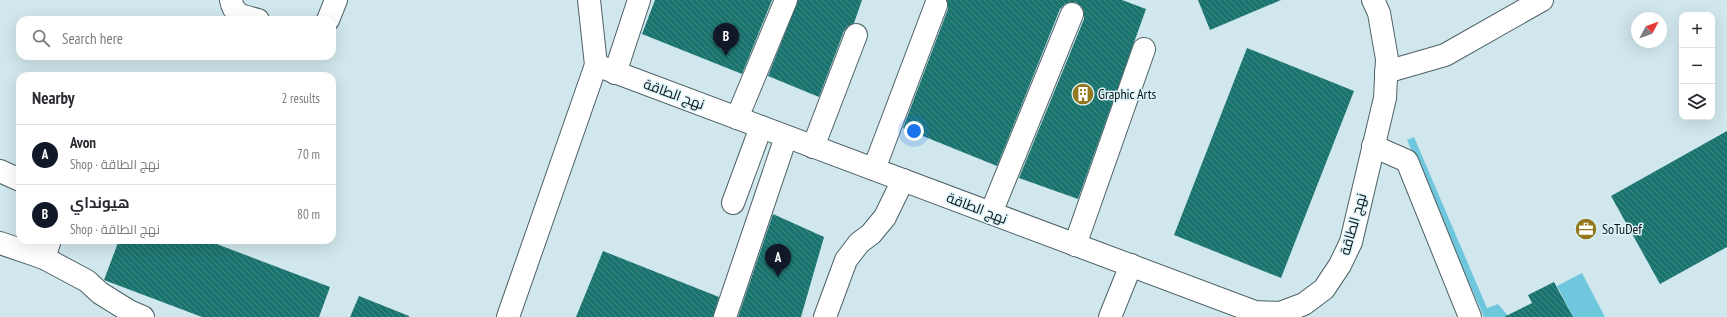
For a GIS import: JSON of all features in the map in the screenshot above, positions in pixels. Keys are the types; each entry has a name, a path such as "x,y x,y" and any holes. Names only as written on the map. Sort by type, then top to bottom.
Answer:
{"street":[{"path":"231,0 233,9 237,14 244,16"},
{"path":"330,16 336,0"},
{"path":"588,0 606,69"},
{"path":"508,317 606,69 639,0"},
{"path":"737,118 786,0"},
{"name":"نهج الطاقة","path":"606,69 1254,312 1286,315 1304,304 1324,288 1340,265 1351,242 1385,98 1387,59 1378,13 1373,0"},
{"path":"1386,72 1445,55 1542,0"},
{"path":"874,169 936,5"},
{"path":"991,213 1072,14"},
{"path":"813,146 856,35"},
{"path":"1075,245 1144,49"},
{"path":"733,203 761,127"},
{"path":"725,316 786,137"},
{"path":"1373,146 1407,160 1470,317"},
{"path":"0,171 16,178"},
{"path":"825,317 846,260 859,243 871,234 885,217 903,180"},
{"path":"0,242 47,249 87,280 100,293 129,311 143,317"},
{"path":"1110,317 1131,265"}],"shaded area":[{"path":"1414,137 1487,308 1498,304 1509,317 1484,317 1407,140"},
{"path":"1582,273 1605,317 1573,317 1557,286"}],"building":[{"path":"655,0 772,0 742,74 642,34"},
{"path":"798,0 862,0 854,23 848,26 844,31 819,97 768,76"},
{"path":"947,0 1122,0 1146,9 1078,199 1019,178 1084,19 1082,7 1077,3 1071,2 1065,4 1060,9 997,166 903,128 948,9"},
{"path":"1198,0 1281,0 1210,30"},
{"path":"1247,48 1354,91 1281,278 1174,235"},
{"path":"1727,131 1727,247 1660,284 1611,196"},
{"path":"773,214 824,237 801,317 738,317"},
{"path":"118,244 217,244 330,287 319,317 202,317 104,280"},
{"path":"603,251 719,297 713,317 576,317"},
{"path":"1554,282 1573,317 1504,317 1532,303 1528,295"},
{"path":"359,296 409,316 409,317 350,317"}],"place":[{"name":"هيونداي","path":"726,56"},
{"name":"Graphic Arts","path":"1083,94"},
{"name":"SoTuDef","path":"1586,229"},
{"name":"Avon","path":"778,277"}]}
